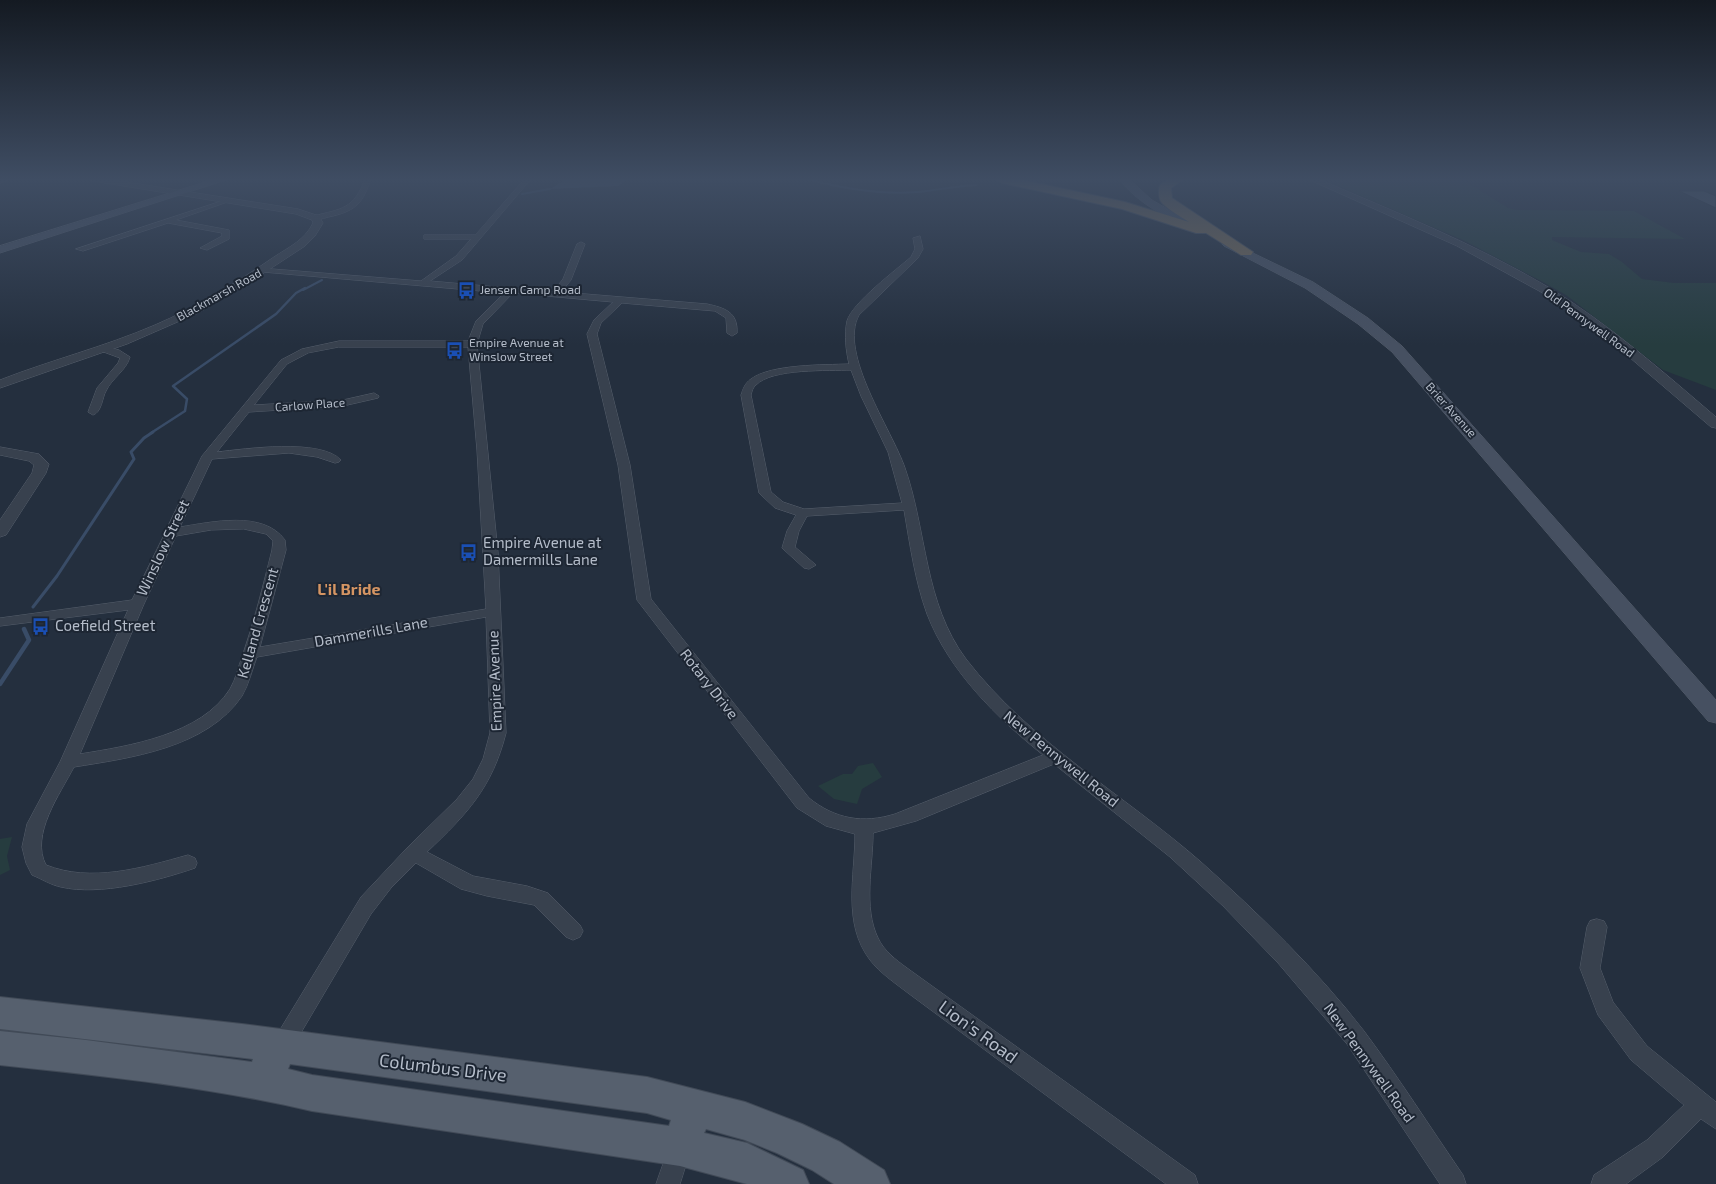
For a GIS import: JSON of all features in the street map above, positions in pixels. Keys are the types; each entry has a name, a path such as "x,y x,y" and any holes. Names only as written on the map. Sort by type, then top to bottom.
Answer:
{"highway":[{"path":"1217,234 1246,252"}],"main road":[{"path":"8,239 41,234"},
{"path":"0,250 50,234"},
{"name":"Brier Avenue","path":"1210,234 1325,295 1363,321 1397,349 1716,715"},
{"name":"Columbus Drive","path":"0,1013 281,1046 647,1095 745,1121 788,1138 826,1156 870,1184"},
{"path":"260,1081 281,1046"},
{"path":"0,1048 86,1057 260,1081 312,1093 680,1147 747,1163 789,1184"},
{"path":"680,1147 695,1107"}],"street":[{"path":"80,249 124,234"},
{"path":"204,248 226,237 226,234"},
{"name":"Blackmarsh Road","path":"0,384 35,370 104,349 141,335 183,315 263,270 312,234"},
{"path":"424,282 459,258 479,234"},
{"name":"Old Pennywell Road","path":"1439,234 1544,290 1578,313 1659,375 1716,424"},
{"path":"427,237 476,238"},
{"name":"New Pennywell Road","path":"917,238 919,249 914,258 853,318 851,354 899,468 927,599 943,637 985,693 1004,713 1055,757 1179,854 1214,885 1271,942 1324,999 1355,1038 1454,1184"},
{"path":"556,293 567,280 581,244"},
{"path":"263,270 556,293 716,308 730,316 734,322 732,333"},
{"name":"Empire Avenue","path":"281,1046 368,904 383,884 467,799 478,786 492,759 498,733 491,553 472,344 480,324 494,306 512,290"},
{"name":"Rotary Drive","path":"620,300 597,322 592,334 624,465 644,600 803,803 826,819 842,824 864,827 894,821 1055,757"},
{"name":"Winslow Street","path":"188,862 134,878 77,881 61,879 39,870 31,847 36,824 68,762 169,533 208,456 281,364 293,356 311,349 339,344 472,344"},
{"path":"93,412 102,388 123,364 125,357 104,349"},
{"path":"855,366 772,374 756,379 748,387 746,394 765,493 779,505 803,513 908,506"},
{"name":"Carlow Place","path":"246,409 343,403 374,396"},
{"path":"0,451 34,457 42,464 40,473 0,532"},
{"path":"208,456 284,451 313,453 334,460"},
{"path":"803,513 788,548 809,565"},
{"name":"Kelland Crescent","path":"68,762 150,746 175,737 201,724 223,708 234,696 251,652 279,550 279,540 276,536 262,528 240,525 169,533"},
{"path":"0,622 137,604"},
{"name":"Dammerills Lane","path":"251,652 492,612"},
{"name":"Lion's Road","path":"864,827 865,850 861,912 866,935 877,953 915,986 1186,1184"},
{"path":"413,853 468,882 487,888 527,894 541,899 573,932"},
{"path":"1597,927 1590,968 1605,1008 1639,1053 1708,1110 1682,1126 1659,1147 1603,1184"},
{"path":"668,1184 680,1147"}],"green space":[{"path":"1450,234 1676,234 1685,239 1552,237 1552,240 1581,252 1609,254 1642,279 1674,283 1716,283 1716,390 1663,370 1566,295"},
{"path":"873,763 882,777 862,789 857,804 834,799 818,786 843,774 852,774 858,766"},
{"path":"12,837 7,856 10,870 0,875 0,839"}],"waterway":[{"path":"303,290 322,280"},
{"path":"151,433 185,411 187,399 173,386 276,314 296,293 305,288"},
{"path":"33,607 57,576 134,459 131,452 144,438 153,432"},
{"path":"0,684 29,640 24,629"}],"place":[{"name":"Jensen Camp Road","path":"466,290"},
{"name":"Empire Avenue at Winslow Street","path":"455,350"},
{"name":"Empire Avenue at Damermills Lane","path":"469,552"},
{"name":"Coefield Street","path":"41,626"}],"district":[{"name":"L'il Bride","path":"349,589"}]}
